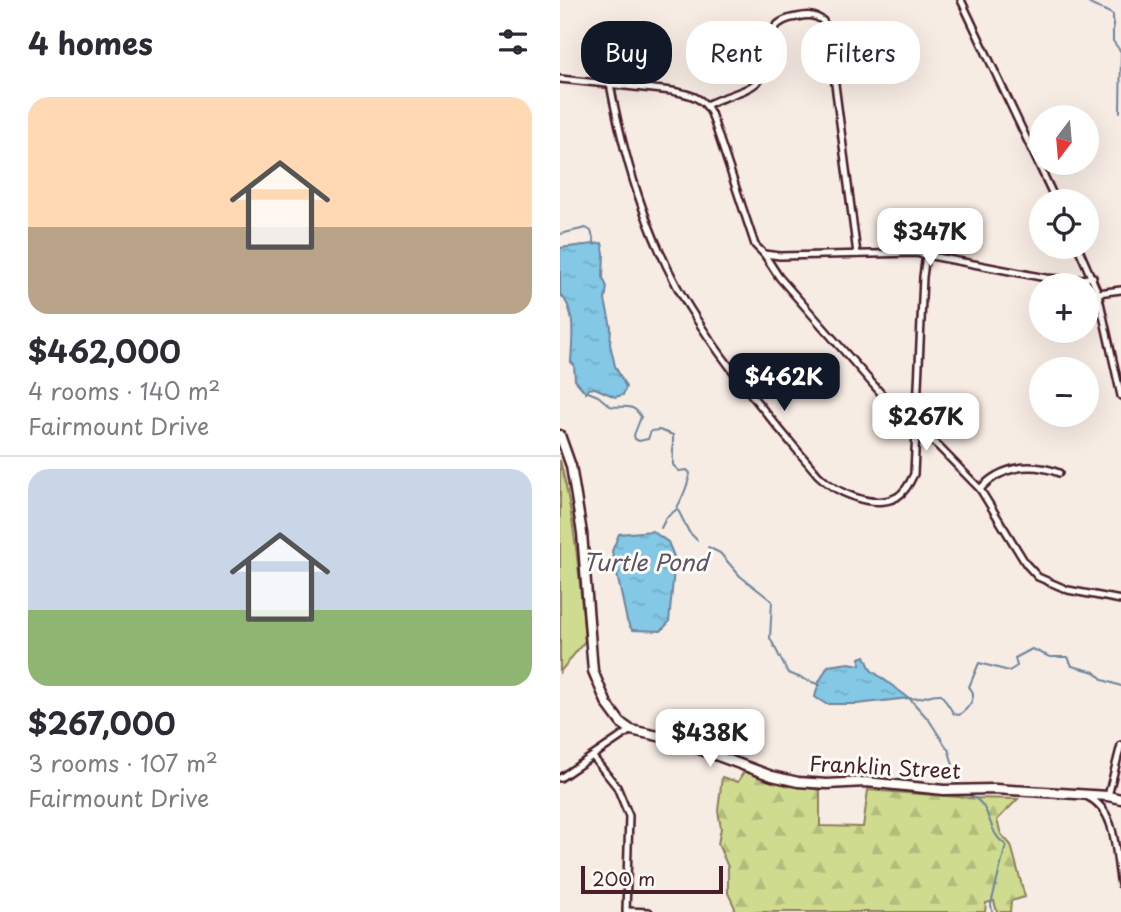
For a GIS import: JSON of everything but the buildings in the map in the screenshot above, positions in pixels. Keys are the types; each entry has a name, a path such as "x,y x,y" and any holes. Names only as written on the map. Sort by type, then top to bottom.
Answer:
{"main road":[{"path":"560,435 571,466 579,510 593,671 607,704 621,723 631,730"},
{"name":"Franklin Street","path":"631,730 672,739 772,776 798,782 866,782 944,790 995,789 1121,799"}],"street":[{"path":"961,0 1050,189"},
{"path":"707,105 760,80 766,69 773,28 780,21 808,15 823,21 832,61 857,254"},
{"path":"560,79 581,81"},
{"path":"610,84 620,135 639,200 670,272 699,323 723,358 818,475 832,487 864,499 883,501 896,497 907,487 914,474 926,254"},
{"path":"617,84 687,94 707,105 755,245 779,277 900,415 938,446 980,489 1026,564 1038,577 1068,590 1121,600"},
{"path":"764,254 926,254 977,267 1029,275"},
{"path":"1099,292 1121,290"},
{"path":"1099,297 1121,396"},
{"path":"980,489 992,477 1015,468 1036,467 1059,473"},
{"path":"560,778 631,730"},
{"path":"1108,796 1121,745"},
{"path":"593,757 617,787 629,816 626,911 649,912"},
{"path":"1085,796 1096,801 1108,817 1121,885"}],"green space":[{"path":"560,460 573,528 585,641 560,672"},
{"path":"744,771 774,782 820,790 820,826 863,827 868,790 1018,799 997,820 1001,834 1011,845 1025,897 1011,901 1010,912 997,912 994,901 986,903 985,912 734,912 735,908 728,893 728,867 718,844 721,828 718,811 722,777 738,782"}],"water":[{"path":"602,243 603,278 607,287 605,300 611,327 610,344 615,366 626,387 623,395 615,397 595,388 588,389 586,393 575,380 574,365 571,362 571,317 560,294 560,248"},
{"name":"Turtle Pond","path":"652,531 668,542 675,559 669,622 661,631 632,630 627,621 612,551 619,534"},
{"path":"865,656 871,670 909,698 857,704 826,704 815,697 819,682 828,666 849,663 860,665 860,658"}],"waterway":[{"path":"1084,0 1113,15 1113,41 1121,52 1120,112"},
{"path":"560,234 586,228 591,231 595,245"},
{"path":"588,392 610,406 635,409 641,417 635,439 648,439 651,431 659,430 673,435 673,465 679,471 687,470 690,473 677,508 689,532 697,540"},
{"path":"661,528 666,518 677,509"},
{"path":"708,547 720,553 740,576 772,601 770,638 788,673 820,685"},
{"path":"908,698 941,694 954,714 959,715 973,698 969,687 979,663 1009,671 1017,666 1015,658 1032,649 1050,657 1068,657 1072,666 1095,672 1103,680 1121,686"},
{"path":"910,699 929,720 949,751 959,787"},
{"path":"966,794 975,798 986,810 995,832 1006,845 991,904 992,912"}]}
